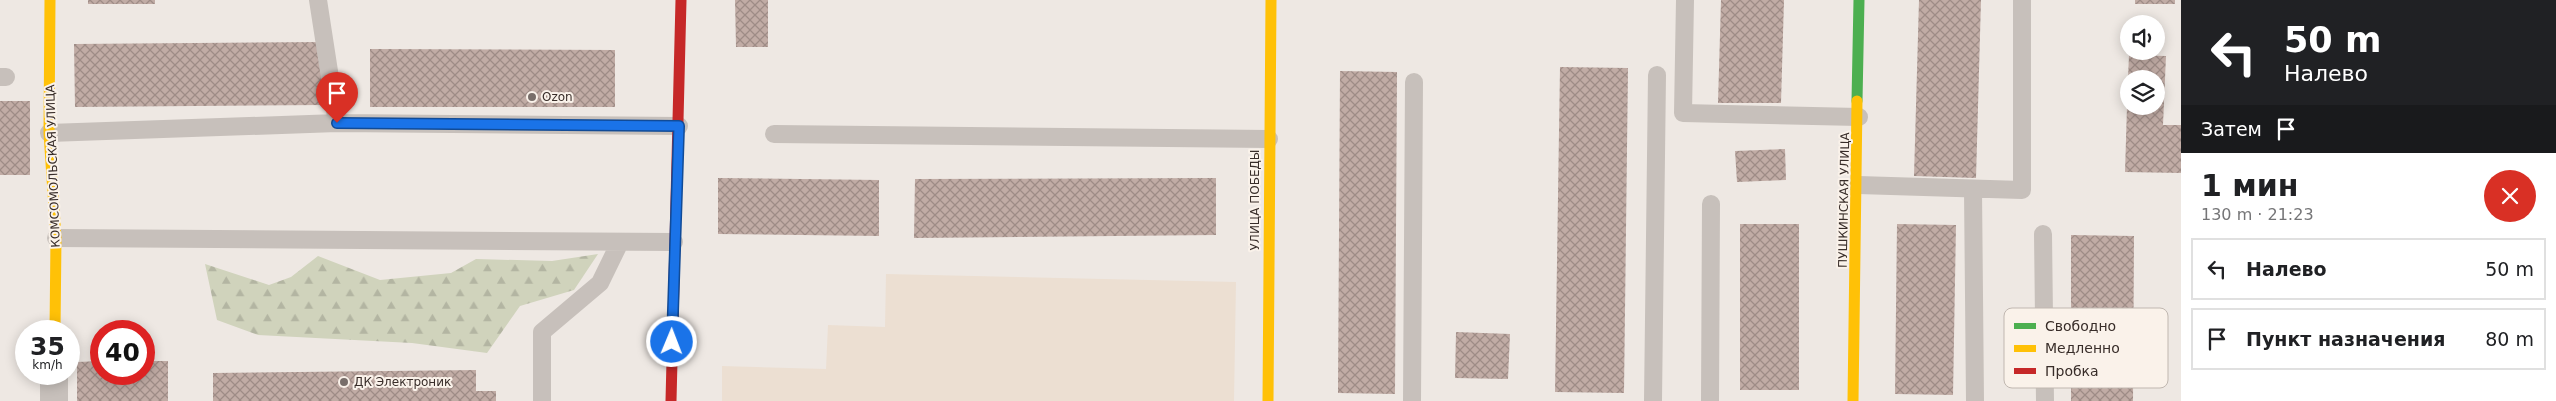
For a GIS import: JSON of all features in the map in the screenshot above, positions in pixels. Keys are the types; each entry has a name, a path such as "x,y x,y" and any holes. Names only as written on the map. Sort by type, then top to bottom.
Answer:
{"street":[{"name":"КОМСОМОЛЬСКАЯ УЛИЦА","path":"50,0 49,133 56,238 55,320"},
{"path":"671,401 681,0"},
{"name":"УЛИЦА ПОБЕДЫ","path":"1268,401 1271,0"},
{"name":"ПУШКИНСКАЯ УЛИЦА","path":"1854,401 1859,0"},
{"path":"54,385 54,401"}],"lane":[{"path":"318,0 337,123"},
{"path":"1685,0 1683,113 1859,117"},
{"path":"1858,185 2022,190 2022,0"},
{"path":"1653,401 1657,76"},
{"path":"1412,401 1414,82"},
{"path":"49,133 337,123 679,126"},
{"path":"774,134 1269,139"},
{"path":"1973,190 1976,401"},
{"path":"1710,401 1711,204"},
{"path":"2043,234 2044,308"},
{"path":"56,238 674,242"},
{"path":"542,401 542,332 600,283 620,242"},
{"path":"2045,388 2045,401"}],"green space":[{"path":"598,254 574,290 520,306 487,353 412,343 258,335 217,320 205,264 269,285 291,277 318,256 380,280 451,273 476,259 552,261"}],"shaded area":[{"path":"886,274 1236,282 1234,401 722,401 722,366 826,369 828,325 885,327"}],"building":[{"path":"88,0 155,0 155,4 88,4"},
{"path":"735,0 768,0 768,47 736,47"},
{"path":"1721,0 1784,0 1781,103 1718,103"},
{"path":"1919,0 1981,0 1976,178 1914,176"},
{"path":"2135,0 2175,0 2175,4 2135,4"},
{"path":"323,42 324,105 75,107 74,44"},
{"path":"370,49 615,50 615,107 370,107"},
{"path":"2166,56 2165,79 2165,70 2128,70 2129,60 2165,60"},
{"path":"1560,67 1628,68 1624,393 1555,392"},
{"path":"1340,71 1397,72 1395,394 1338,393"},
{"path":"0,101 30,101 30,175 0,175"},
{"path":"2127,115 2163,115 2163,125 2181,125 2181,173 2125,172"},
{"path":"1785,149 1786,180 1737,182 1735,151"},
{"path":"718,178 879,180 879,236 718,234"},
{"path":"1216,178 1216,235 914,238 915,179"},
{"path":"1740,224 1799,224 1799,390 1740,390"},
{"path":"1897,224 1956,225 1953,395 1895,394"},
{"path":"2071,235 2134,236 2134,308 2071,308"},
{"path":"1456,332 1510,334 1508,379 1455,378"},
{"path":"90,361 90,385 155,385 155,361 168,361 168,401 77,401 77,385 80,385 80,362"},
{"name":"ДК Электроник","path":"476,370 476,391 496,391 496,401 213,401 213,373"},
{"path":"2071,388 2133,388 2133,401 2071,401"}],"traffic: fast":[{"path":"1857,101 1859,0"}],"traffic: slow":[{"path":"50,0 49,133 56,238 55,320"},
{"path":"1268,401 1271,0"},
{"path":"1853,401 1857,101"}],"traffic: jam":[{"path":"671,401 681,0"}],"place":[{"name":"Ozon","path":"532,97"},
{"name":"ДК Электроник","path":"344,382"}],"route":[{"path":"337,123 679,126 672,342"}]}
